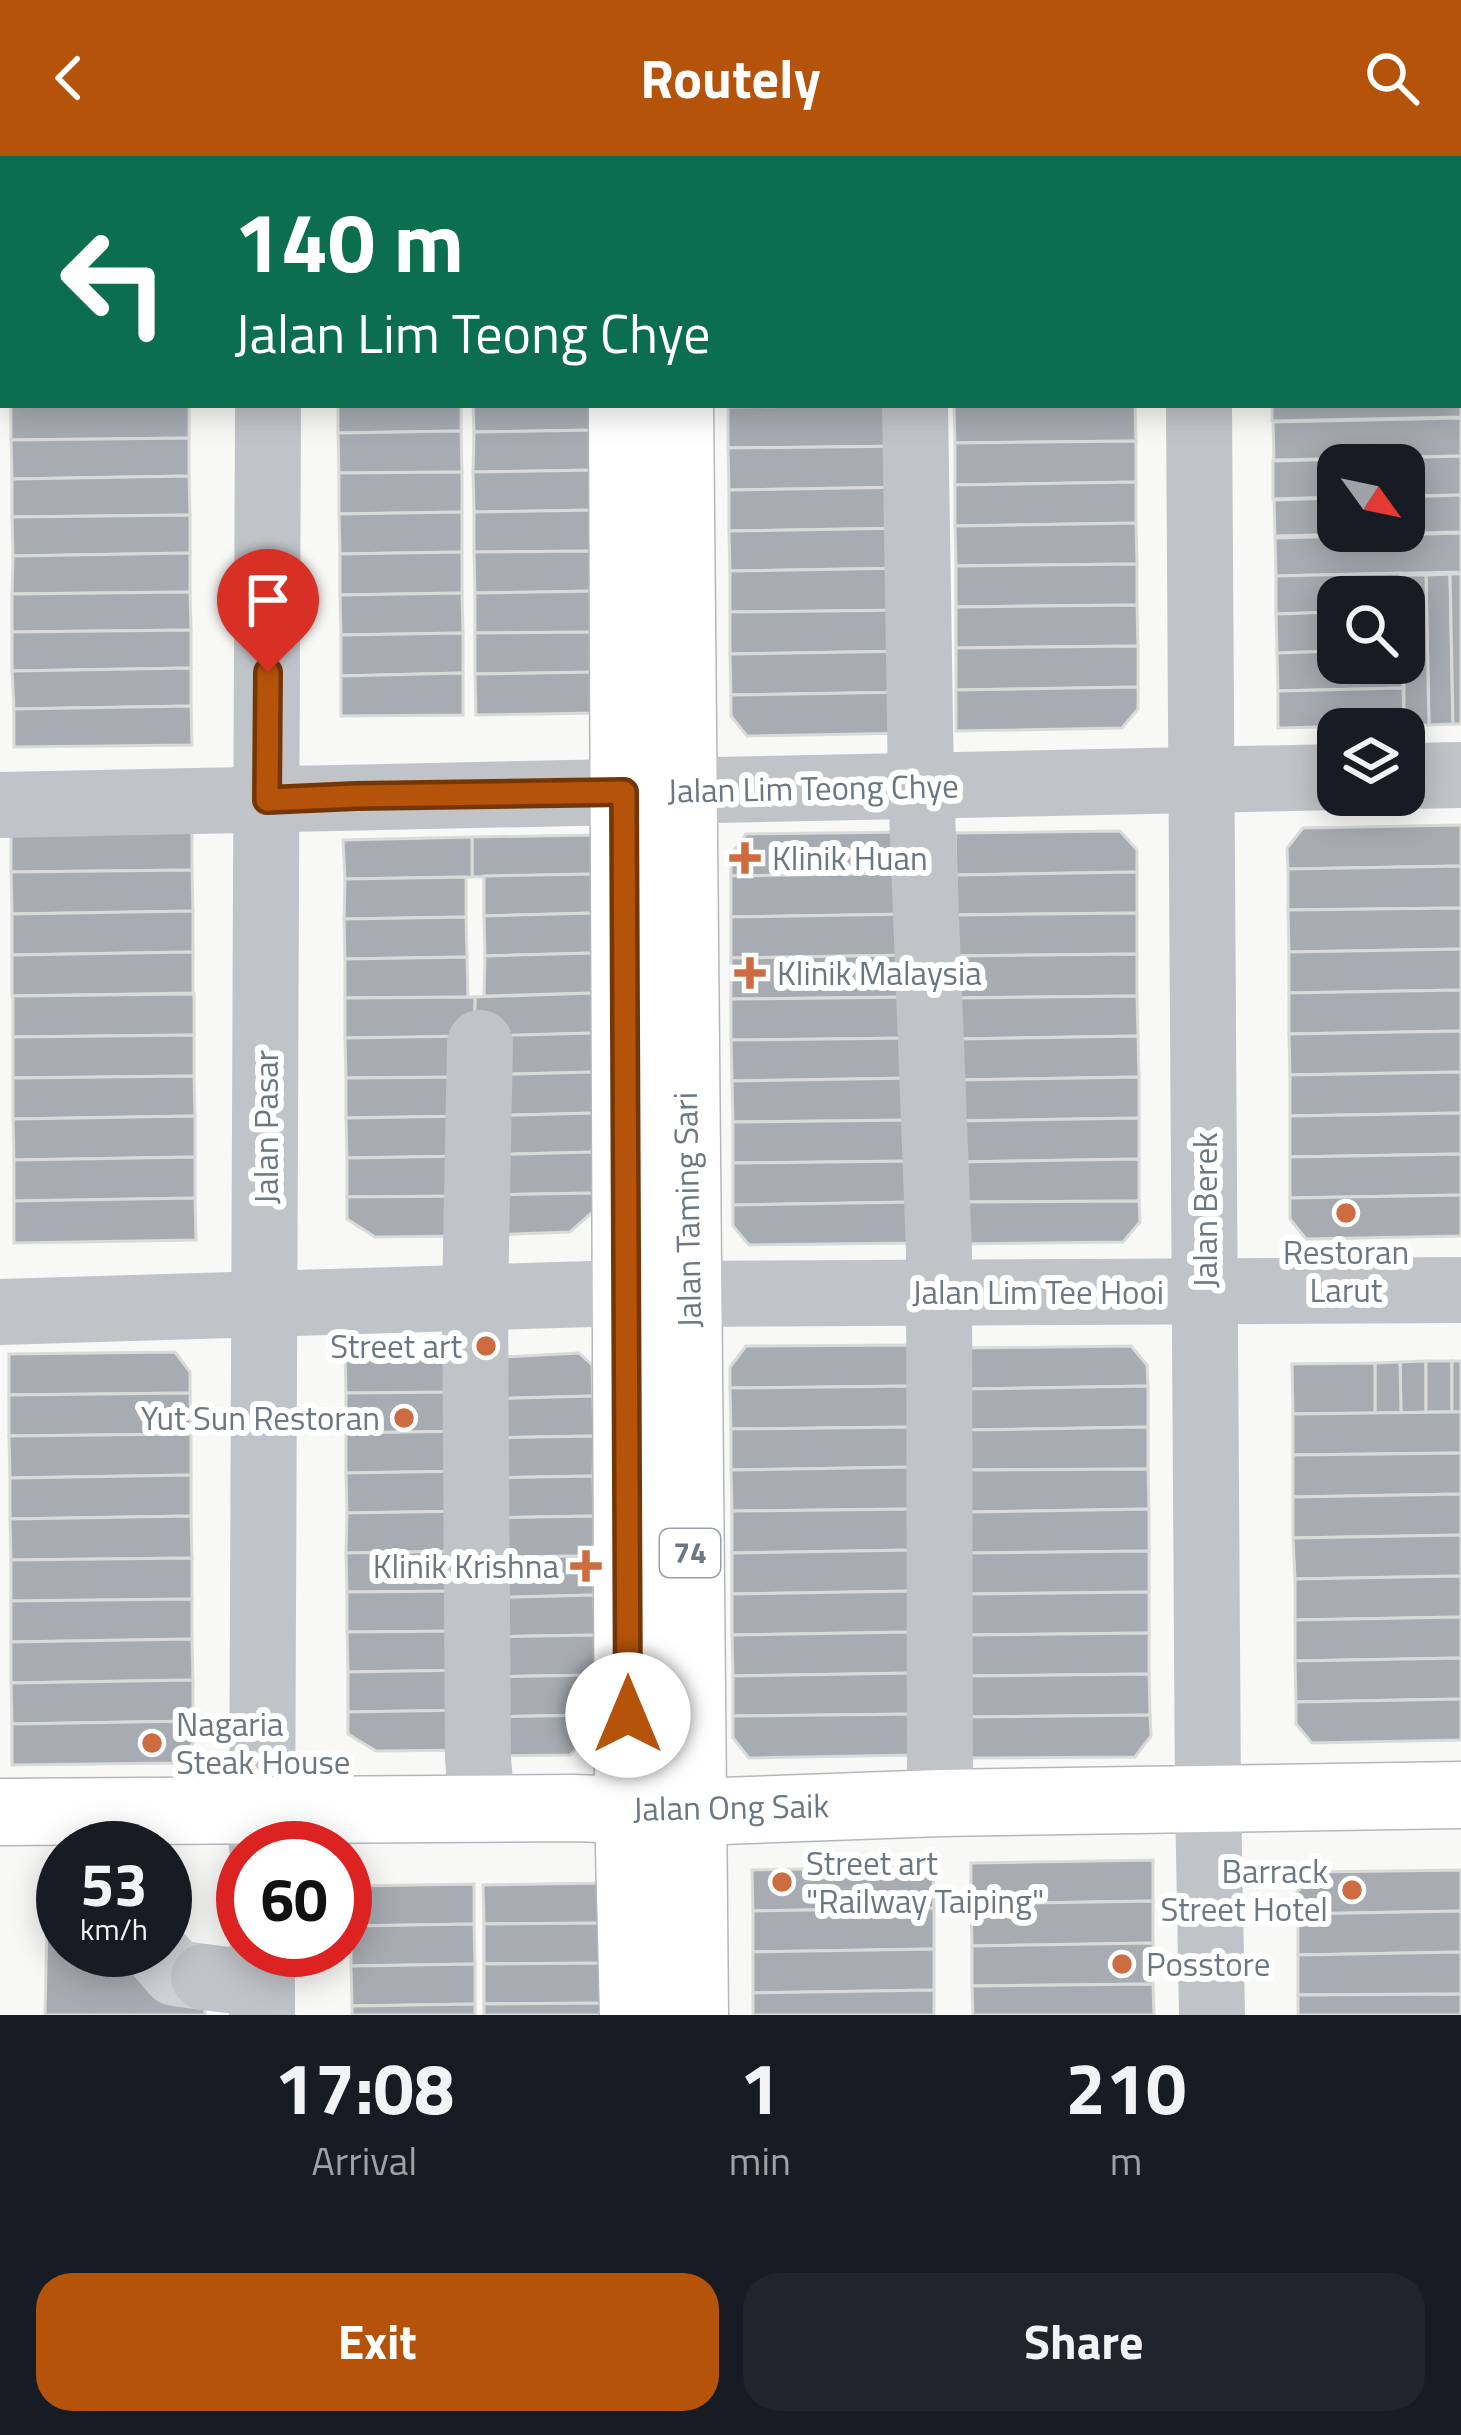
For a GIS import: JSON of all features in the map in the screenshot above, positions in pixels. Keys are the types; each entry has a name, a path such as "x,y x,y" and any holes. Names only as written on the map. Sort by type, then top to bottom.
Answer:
{"main road":[{"name":"Jalan Taming Sari","path":"622,408 654,792"},
{"name":"Jalan Taming Sari","path":"633,2015 628,1809 657,1294 654,792 680,408"},
{"name":"Jalan Taming Sari","path":"657,1294 693,1811 695,2015"},
{"name":"Jalan Ong Saik","path":"350,1821 482,1809 693,1811 1461,1795"},
{"name":"Jalan Ong Saik","path":"0,1812 64,1821"}],"street":[{"name":"Jalan Pasar","path":"262,1821 268,408"},
{"path":"915,408 921,786 939,1291 940,1803"},
{"name":"Jalan Berek","path":"1199,408 1212,2015"},
{"path":"1425,776 1461,775"},
{"name":"Jalan Lim Teong Chye","path":"0,805 1317,777"},
{"path":"480,1043 476,1298 482,1809"},
{"name":"Jalan Lim Tee Hooi","path":"0,1312 657,1294 1461,1289"}],"building":[{"path":"11,408 189,408 189,438 11,440"},
{"path":"338,408 461,408 461,431 338,433"},
{"path":"473,408 596,408 596,430 474,432"},
{"path":"728,408 910,408 910,446 728,448"},
{"path":"954,408 1135,408 1136,441 955,443"},
{"path":"1272,408 1461,408 1461,417 1272,421"},
{"path":"1461,418 1461,456 1425,457 1425,444 1317,444 1317,459 1274,460 1273,422"},
{"path":"596,430 596,470 473,472 474,432"},
{"path":"461,431 462,472 339,473 338,433"},
{"path":"189,438 189,476 12,479 11,440"},
{"path":"1136,441 1136,482 955,485 955,443"},
{"path":"910,446 910,487 729,490 728,448"},
{"path":"1461,456 1461,495 1425,496 1425,457"},
{"path":"1317,460 1317,498 1273,499 1273,461"},
{"path":"596,470 596,510 474,512 473,472"},
{"path":"462,472 462,512 339,514 339,473"},
{"path":"189,476 190,515 12,517 12,479"},
{"path":"1136,482 1136,523 955,526 955,485"},
{"path":"910,487 910,528 729,531 729,490"},
{"path":"1461,495 1461,532 1425,533 1425,496"},
{"path":"1317,499 1317,535 1275,536 1274,500"},
{"path":"596,510 597,551 474,552 474,512"},
{"path":"462,512 462,552 340,554 339,514"},
{"path":"190,515 190,553 13,556 12,517"},
{"path":"1136,523 1137,564 956,566 955,526"},
{"path":"910,528 911,568 730,571 729,531"},
{"path":"1461,533 1461,572 1276,576 1275,538 1317,537 1317,552 1425,552 1425,534"},
{"path":"597,551 597,591 475,593 474,552"},
{"path":"462,552 462,593 340,595 340,554"},
{"path":"190,553 190,592 12,594 13,556"},
{"path":"1137,564 1137,605 956,607 956,566"},
{"path":"911,568 912,610 730,612 730,571"},
{"path":"1401,573 1317,576 1317,613 1276,614 1276,576"},
{"path":"1450,574 1453,724 1429,725 1426,575"},
{"path":"1450,574 1461,574 1461,724 1453,724"},
{"path":"1426,575 1429,725 1425,725 1425,708 1404,708 1404,684 1425,684 1425,576 1401,576"},
{"path":"597,591 598,632 475,633 475,593"},
{"path":"190,592 191,630 12,632 12,594"},
{"path":"462,593 463,633 341,635 340,595"},
{"path":"1137,605 1138,646 956,648 956,607"},
{"path":"912,610 912,651 730,654 730,612"},
{"path":"1317,613 1317,652 1277,653 1276,614"},
{"path":"191,630 191,668 12,671 12,632"},
{"path":"598,632 598,672 475,674 475,633"},
{"path":"463,633 463,673 341,676 341,635"},
{"path":"1138,646 1138,687 956,690 956,648"},
{"path":"912,651 912,692 731,695 730,654"},
{"path":"1317,652 1317,684 1403,684 1403,688 1278,691 1277,653"},
{"path":"191,668 191,706 14,709 12,671"},
{"path":"598,672 598,713 476,715 475,674"},
{"path":"463,673 463,715 341,716 341,676"},
{"path":"1138,687 1138,709 1122,728 956,731 956,690"},
{"path":"1403,688 1404,708 1317,708 1317,727 1278,728 1278,691"},
{"path":"912,692 912,733 747,736 731,716 731,695"},
{"path":"191,706 192,745 14,747 14,709"},
{"path":"1461,825 1461,866 1288,869 1287,848 1303,828"},
{"path":"192,829 192,870 11,872 11,832"},
{"path":"1120,831 1137,850 1137,872 956,875 955,833"},
{"path":"911,832 912,873 731,876 731,854 746,834"},
{"path":"592,835 593,874 472,877 472,837"},
{"path":"472,837 472,877 345,879 343,840"},
{"path":"1461,866 1461,908 1288,910 1288,869"},
{"path":"192,870 193,911 12,914 11,872"},
{"path":"1137,872 1137,913 956,915 956,875"},
{"path":"912,873 912,914 731,917 731,876"},
{"path":"593,874 593,913 484,916 484,876"},
{"path":"466,877 466,917 344,919 345,879"},
{"path":"1461,908 1461,949 1289,952 1288,910"},
{"path":"193,911 193,952 12,955 12,914"},
{"path":"593,913 593,953 485,956 484,916"},
{"path":"1137,913 1137,954 956,956 956,915"},
{"path":"912,914 912,955 731,958 731,917"},
{"path":"466,917 467,957 345,959 344,919"},
{"path":"1461,949 1461,990 1289,993 1289,952"},
{"path":"193,952 193,993 12,996 12,955"},
{"path":"593,953 593,993 484,996 485,956"},
{"path":"1137,954 1137,996 957,998 956,956"},
{"path":"912,955 913,997 731,999 731,958"},
{"path":"467,957 468,997 345,998 345,959"},
{"path":"1461,990 1461,1031 1289,1034 1289,993"},
{"path":"593,993 594,1033 474,1037 475,997"},
{"path":"194,994 194,1035 13,1037 13,996"},
{"path":"1137,996 1138,1036 957,1039 957,998"},
{"path":"475,997 474,1037 345,1038 345,998"},
{"path":"913,997 913,1038 731,1040 731,999"},
{"path":"1461,1031 1461,1072 1290,1075 1289,1034"},
{"path":"594,1033 594,1072 485,1075 485,1036"},
{"path":"194,1035 194,1076 13,1078 13,1037"},
{"path":"468,1036 469,1077 346,1078 345,1038"},
{"path":"1138,1036 1139,1077 957,1080 957,1039"},
{"path":"913,1038 913,1078 732,1081 731,1040"},
{"path":"594,1072 595,1113 485,1116 485,1075"},
{"path":"1461,1072 1461,1113 1290,1116 1290,1075"},
{"path":"194,1076 195,1116 13,1119 13,1078"},
{"path":"469,1077 469,1116 346,1118 346,1078"},
{"path":"1139,1077 1139,1118 957,1121 957,1080"},
{"path":"913,1078 914,1120 733,1122 732,1081"},
{"path":"595,1113 595,1152 485,1155 485,1116"},
{"path":"1461,1113 1461,1154 1290,1157 1290,1116"},
{"path":"195,1116 195,1157 14,1160 13,1119"},
{"path":"469,1116 470,1156 347,1158 346,1118"},
{"path":"1139,1118 1139,1159 957,1162 957,1121"},
{"path":"914,1120 914,1161 733,1163 733,1122"},
{"path":"595,1152 595,1193 486,1195 485,1155"},
{"path":"1461,1154 1461,1195 1290,1198 1290,1157"},
{"path":"470,1156 470,1196 347,1197 347,1158"},
{"path":"195,1157 195,1198 14,1201 14,1160"},
{"path":"1139,1159 1139,1201 958,1202 957,1162"},
{"path":"914,1161 914,1202 733,1205 733,1163"},
{"path":"595,1193 595,1210 570,1232 486,1235 486,1195"},
{"path":"1461,1195 1461,1236 1306,1239 1290,1219 1290,1198"},
{"path":"470,1196 470,1236 375,1237 347,1219 347,1197"},
{"path":"195,1198 196,1240 14,1243 14,1201"},
{"path":"1139,1201 1140,1222 1123,1242 958,1244 958,1202"},
{"path":"914,1202 915,1243 749,1245 733,1226 733,1205"},
{"path":"912,1345 912,1386 730,1388 730,1367 746,1346"},
{"path":"1131,1346 1147,1365 1148,1386 966,1389 966,1348"},
{"path":"175,1352 190,1372 190,1393 9,1395 9,1354"},
{"path":"468,1352 468,1392 346,1393 345,1354"},
{"path":"579,1353 592,1365 593,1396 483,1399 482,1358"},
{"path":"1426,1361 1426,1412 1401,1413 1400,1362"},
{"path":"1426,1361 1452,1361 1452,1412 1426,1412"},
{"path":"1452,1361 1461,1361 1461,1412 1452,1412"},
{"path":"1400,1362 1401,1413 1375,1413 1375,1363"},
{"path":"1375,1363 1375,1413 1293,1414 1292,1364"},
{"path":"912,1386 912,1427 731,1429 730,1388"},
{"path":"1148,1386 1148,1427 966,1430 966,1389"},
{"path":"468,1392 469,1431 346,1433 346,1393"},
{"path":"190,1393 191,1434 9,1436 9,1395"},
{"path":"593,1396 594,1436 483,1438 483,1399"},
{"path":"1461,1412 1461,1453 1293,1455 1293,1414"},
{"path":"912,1427 913,1467 731,1470 731,1429"},
{"path":"1148,1427 1148,1469 967,1470 966,1430"},
{"path":"469,1431 469,1471 346,1473 346,1433"},
{"path":"191,1434 191,1475 10,1478 9,1436"},
{"path":"594,1436 593,1476 483,1478 483,1438"},
{"path":"1461,1453 1461,1494 1293,1497 1293,1455"},
{"path":"913,1467 913,1509 732,1511 731,1470"},
{"path":"1148,1469 1149,1509 967,1512 967,1470"},
{"path":"469,1471 469,1511 347,1513 346,1473"},
{"path":"191,1475 191,1516 10,1519 10,1478"},
{"path":"593,1476 594,1516 484,1518 483,1478"},
{"path":"1461,1494 1461,1535 1293,1538 1293,1497"},
{"path":"913,1509 913,1550 732,1553 732,1511"},
{"path":"1149,1509 1149,1551 967,1553 967,1512"},
{"path":"469,1511 470,1551 346,1553 347,1513"},
{"path":"191,1516 192,1558 11,1560 10,1519"},
{"path":"594,1516 594,1556 484,1557 484,1518"},
{"path":"1461,1535 1461,1576 1295,1579 1293,1538"},
{"path":"913,1550 913,1591 732,1594 732,1553"},
{"path":"470,1551 470,1591 347,1592 346,1553"},
{"path":"1149,1551 1149,1592 968,1594 967,1553"},
{"path":"594,1556 594,1595 484,1598 484,1557"},
{"path":"192,1558 192,1599 11,1601 11,1560"},
{"path":"1461,1576 1461,1617 1295,1620 1295,1579"},
{"path":"470,1591 471,1631 347,1632 347,1592"},
{"path":"913,1591 913,1632 732,1635 732,1594"},
{"path":"1149,1592 1149,1633 968,1635 968,1594"},
{"path":"594,1595 595,1635 484,1637 484,1598"},
{"path":"192,1599 192,1639 11,1642 11,1601"},
{"path":"1461,1617 1461,1658 1295,1661 1295,1620"},
{"path":"471,1631 471,1670 348,1672 347,1632"},
{"path":"913,1632 914,1673 733,1676 732,1635"},
{"path":"1149,1633 1149,1674 969,1676 968,1635"},
{"path":"595,1635 595,1675 485,1677 484,1637"},
{"path":"192,1639 193,1680 11,1683 11,1642"},
{"path":"1461,1658 1461,1699 1296,1702 1295,1661"},
{"path":"471,1670 471,1710 348,1712 348,1672"},
{"path":"914,1673 915,1714 733,1716 733,1676"},
{"path":"1149,1674 1150,1715 969,1717 969,1676"},
{"path":"595,1675 596,1715 485,1717 485,1677"},
{"path":"193,1680 193,1721 12,1724 11,1683"},
{"path":"1461,1699 1461,1740 1312,1743 1296,1724 1296,1702"},
{"path":"471,1710 472,1750 376,1751 348,1734 348,1712"},
{"path":"915,1714 915,1755 749,1758 733,1738 733,1716"},
{"path":"596,1715 596,1732 570,1755 486,1756 485,1717"},
{"path":"1150,1715 1151,1736 1135,1757 969,1758 969,1717"},
{"path":"193,1721 193,1743 178,1763 12,1765 12,1724"},
{"path":"1153,1860 1153,1901 971,1904 971,1863"},
{"path":"933,1867 934,1908 753,1911 752,1870"},
{"path":"1461,1870 1461,1911 1298,1914 1297,1892 1313,1872"},
{"path":"607,1883 606,1923 484,1924 483,1885"},
{"path":"474,1884 474,1924 372,1926 372,1886"},
{"path":"1153,1901 1153,1943 972,1946 971,1904"},
{"path":"934,1908 934,1949 753,1952 753,1911"},
{"path":"1461,1911 1461,1952 1298,1955 1298,1914"},
{"path":"606,1923 607,1963 484,1964 484,1924"},
{"path":"474,1924 475,1964 372,1966 372,1926"},
{"path":"1153,1943 1153,1984 972,1986 972,1946"},
{"path":"192,1947 204,1947 205,2015 45,2015 46,1977 192,1977"},
{"path":"934,1949 934,1990 753,1993 753,1952"},
{"path":"1461,1952 1461,1994 1298,1995 1298,1955"},
{"path":"607,1963 607,2003 484,2004 484,1964"},
{"path":"475,1964 475,2004 352,2006 351,1977 372,1977 372,1966"},
{"path":"1153,1984 1154,2015 973,2015 972,1986"},
{"path":"934,1990 934,2015 753,2015 753,1993"},
{"path":"1461,1994 1461,2015 1298,2015 1298,1995"},
{"path":"607,2003 607,2015 484,2015 484,2004"},
{"path":"475,2004 475,2015 352,2015 352,2006"}],"tunnel":[{"path":"192,1975 204,1977"}],"place":[{"name":"Klinik Huan","path":"745,858"},
{"name":"Klinik Malaysia","path":"750,973"},
{"name":"Restoran Larut","path":"1346,1213"},
{"name":"Street art","path":"486,1346"},
{"name":"Yut Sun Restoran","path":"404,1418"},
{"name":"Klinik Krishna","path":"586,1566"},
{"name":"Nagaria Steak House","path":"152,1743"},
{"name":"Street art \"Railway Taiping\"","path":"782,1882"},
{"name":"Barrack Street Hotel","path":"1352,1890"},
{"name":"Posstore","path":"1122,1964"}],"route":[{"path":"268,672 267,800 624,792 628,1715"}]}
